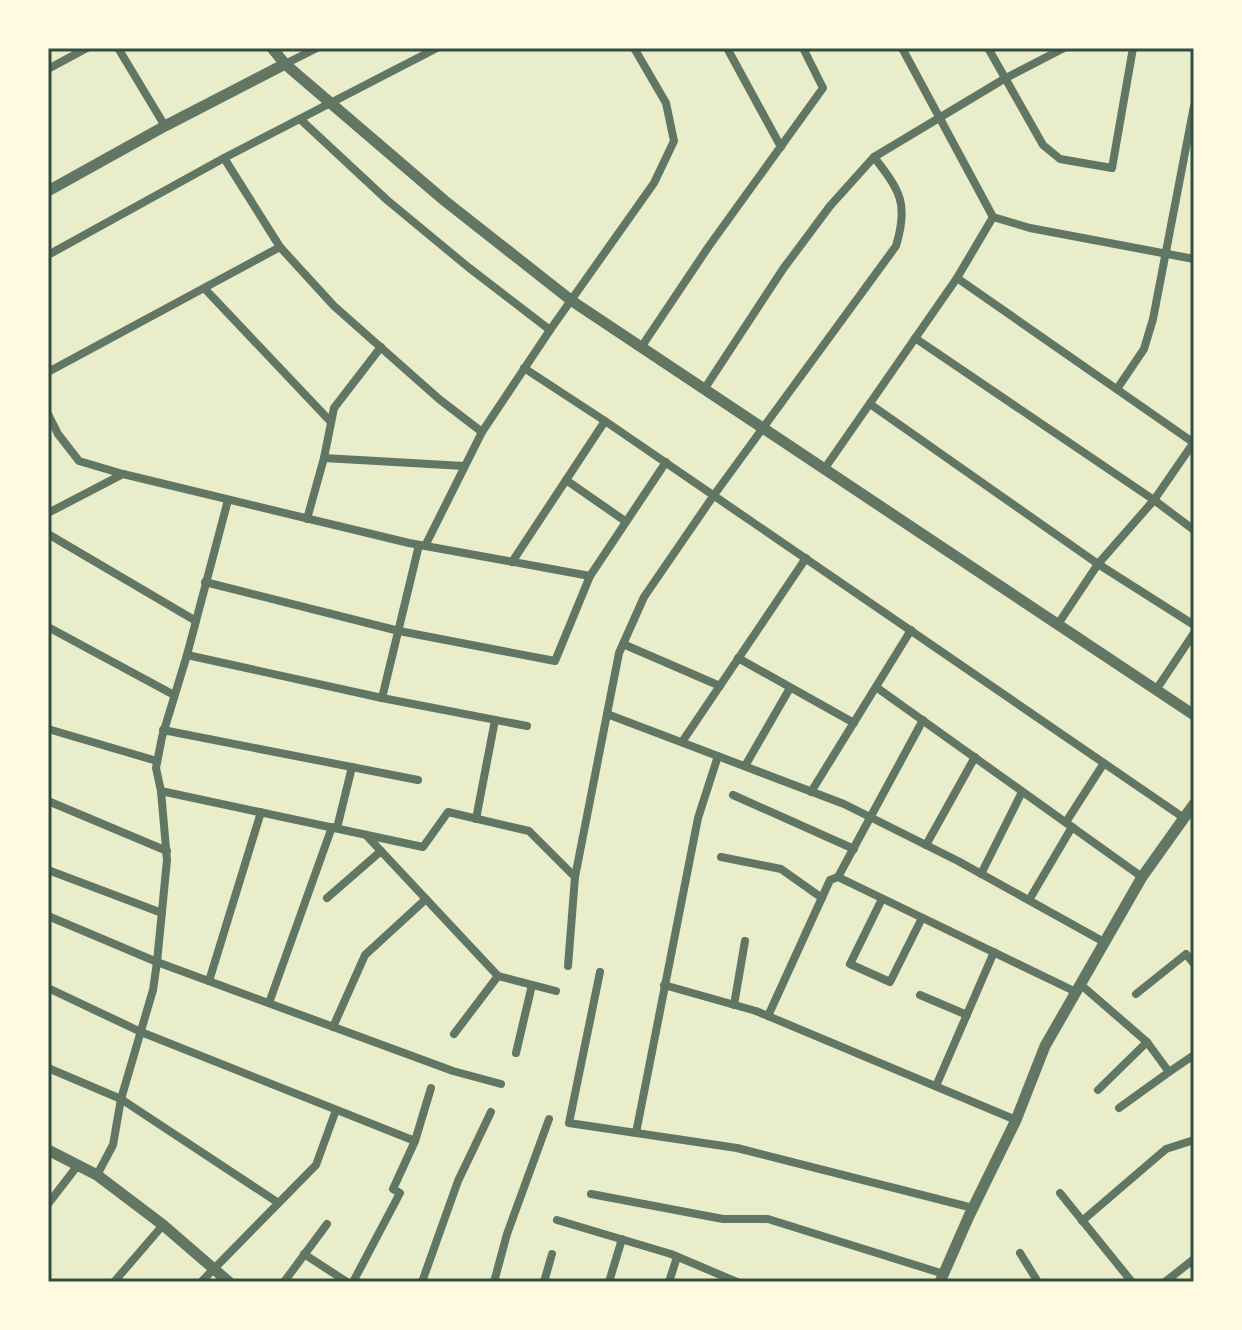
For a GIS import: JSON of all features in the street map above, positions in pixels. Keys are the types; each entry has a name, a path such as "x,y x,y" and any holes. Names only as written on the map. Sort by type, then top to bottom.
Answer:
{"street":[{"path":"48,69 87,48"},
{"path":"118,48 165,126"},
{"path":"272,48 285,64 445,201 572,301 1194,715"},
{"path":"48,191 165,126 317,48"},
{"path":"48,255 224,158 437,48"},
{"path":"727,48 781,147"},
{"path":"642,346 709,246 823,88 803,48"},
{"path":"902,48 993,217 1030,228 1194,259"},
{"path":"988,48 1043,145 1060,159 1112,168 1133,48"},
{"path":"705,388 783,269 821,218 874,157 1004,79 1064,48"},
{"path":"382,698 422,546 482,432 654,183 674,141 666,103 637,49"},
{"path":"1117,389 1144,349 1153,319 1194,106"},
{"path":"300,119 387,200 550,330"},
{"path":"568,966 575,877 623,644 644,597 714,495 896,246 902,226 900,193 874,157"},
{"path":"224,158 280,247 334,306 439,399 482,432"},
{"path":"825,468 957,278 993,217"},
{"path":"48,372 280,247"},
{"path":"957,278 1194,442 1154,500 1098,564 1058,624"},
{"path":"205,289 331,422"},
{"path":"915,338 1194,530"},
{"path":"307,519 334,408 381,347"},
{"path":"524,368 1184,818"},
{"path":"870,404 1098,564 1194,625"},
{"path":"48,414 58,434 79,461 422,546 590,576"},
{"path":"512,562 605,421"},
{"path":"48,440 58,434"},
{"path":"324,458 464,466"},
{"path":"205,582 399,631 555,661 590,576 666,462"},
{"path":"48,513 123,474"},
{"path":"566,480 625,521"},
{"path":"97,1175 113,1145 121,1099 157,962 167,851 156,768 163,730 187,655 228,500"},
{"path":"48,534 196,621"},
{"path":"682,742 806,558"},
{"path":"48,627 174,695"},
{"path":"811,792 911,630"},
{"path":"1156,690 1194,633"},
{"path":"623,644 720,686"},
{"path":"187,655 527,726"},
{"path":"738,658 854,723"},
{"path":"876,687 1142,877"},
{"path":"745,766 790,688"},
{"path":"607,714 871,818 1104,942"},
{"path":"476,819 495,720"},
{"path":"768,1016 830,880 838,877 923,720"},
{"path":"48,729 157,761"},
{"path":"163,730 418,780"},
{"path":"636,1133 698,818 718,756"},
{"path":"926,845 975,757"},
{"path":"1029,900 1104,763"},
{"path":"269,1003 334,828 352,767"},
{"path":"161,791 423,847 448,812 529,831 575,877"},
{"path":"981,874 1022,792"},
{"path":"733,795 854,849"},
{"path":"48,801 167,851"},
{"path":"591,1194 723,1219 768,1219 942,1278 1016,1120 1045,1046 1142,877 1194,804"},
{"path":"209,981 261,812"},
{"path":"366,835 498,976 556,991"},
{"path":"327,898 381,851"},
{"path":"721,857 781,869 822,898"},
{"path":"48,870 162,913"},
{"path":"838,877 994,952 1078,988 1147,1042 1169,1072"},
{"path":"333,1027 365,955 426,899"},
{"path":"882,899 850,964 890,982 922,918"},
{"path":"48,916 157,962 453,1071 501,1084"},
{"path":"734,1005 745,941"},
{"path":"1136,994 1194,947"},
{"path":"936,1086 994,952"},
{"path":"1186,954 1194,964"},
{"path":"600,972 569,1123 737,1148 973,1208"},
{"path":"454,1034 498,976"},
{"path":"516,1053 532,985"},
{"path":"664,985 768,1016 1016,1120"},
{"path":"48,988 141,1032 415,1141"},
{"path":"920,995 967,1015"},
{"path":"1098,1090 1147,1042"},
{"path":"1119,1108 1194,1055"},
{"path":"48,1068 121,1099 277,1202"},
{"path":"304,1254 350,1282 400,1193 393,1189 415,1141 431,1088"},
{"path":"201,1282 316,1165 336,1110"},
{"path":"422,1282 458,1181 491,1112"},
{"path":"494,1282 507,1234 549,1119"},
{"path":"1082,1221 1166,1149 1194,1140"},
{"path":"48,1150 97,1175 163,1225 229,1282"},
{"path":"48,1204 78,1165"},
{"path":"1060,1193 1132,1282"},
{"path":"557,1220 677,1257 737,1282"},
{"path":"284,1282 327,1224"},
{"path":"114,1282 163,1225"},
{"path":"609,1282 622,1239"},
{"path":"1020,1253 1038,1282"},
{"path":"544,1282 552,1254"},
{"path":"669,1282 677,1257"},
{"path":"1165,1282 1194,1259"},
{"path":"708,1282 711,1271"}]}
